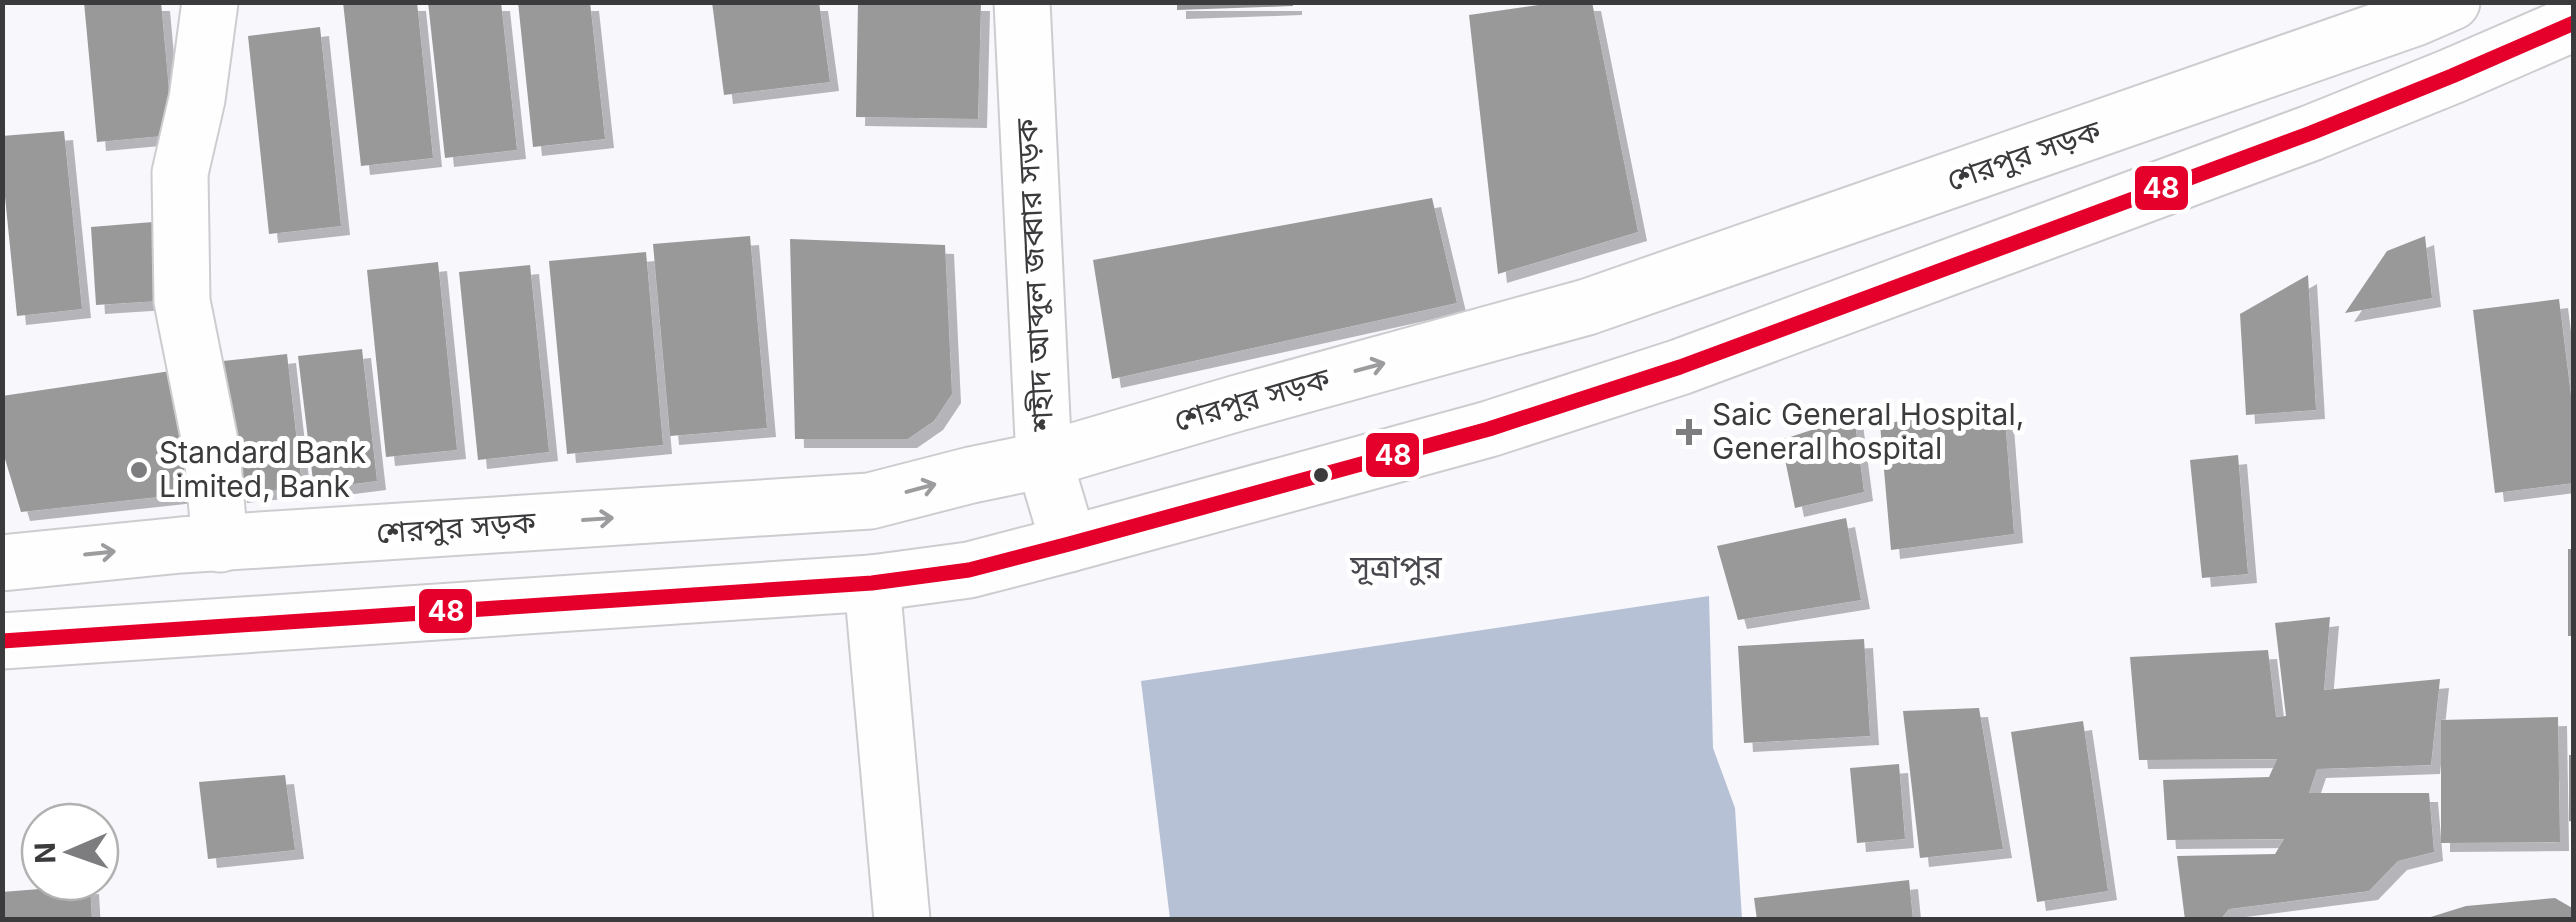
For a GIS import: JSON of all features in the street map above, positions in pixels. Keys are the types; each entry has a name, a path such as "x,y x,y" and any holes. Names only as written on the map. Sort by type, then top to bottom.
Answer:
{"main road":[{"path":"210,2 197,98 180,172 182,302 212,452 220,544"},
{"name":"শহীদ আব্দুল জব্বার সড়ক","path":"1022,2 1044,460 1069,544"},
{"name":"শেরপুর সড়ক","path":"2,563 181,545 870,502 1044,460 1587,307 2396,25 2452,2"},
{"path":"2,641 872,583 969,570 1489,429 1680,367 2311,133 2574,23"},
{"path":"872,583 902,920"}],"water":[{"path":"1709,596 1713,748 1735,808 1742,919 1170,919 1141,681"}],"building":[{"path":"84,2 161,2 173,135 97,142"},
{"path":"343,2 417,2 433,158 361,166"},
{"path":"428,2 501,2 517,150 445,158"},
{"path":"518,2 590,2 605,139 533,147"},
{"path":"712,2 819,2 830,82 724,95"},
{"path":"858,2 981,2 978,119 856,117"},
{"path":"1177,2 1293,2 1293,6 1177,10"},
{"path":"1559,2 1592,2 1638,232 1498,274 1469,15"},
{"path":"320,27 341,226 269,234 248,36"},
{"path":"64,131 82,309 17,316 2,136"},
{"path":"1432,198 1457,303 1112,379 1093,260"},
{"path":"153,222 158,301 96,305 91,227"},
{"path":"750,236 767,428 670,436 653,244"},
{"path":"2425,236 2432,298 2345,313 2387,251"},
{"path":"790,239 945,245 952,394 934,421 908,439 795,439"},
{"path":"646,252 663,445 567,454 549,261"},
{"path":"438,262 457,450 386,457 367,270"},
{"path":"530,265 549,452 478,460 459,272"},
{"path":"2308,275 2316,410 2246,415 2240,314"},
{"path":"2559,299 2574,420 2574,483 2495,493 2473,310"},
{"path":"362,349 377,481 314,489 298,356"},
{"path":"287,354 302,487 238,494 223,361"},
{"path":"184,369 204,492 21,512 2,449 2,396"},
{"path":"2004,407 2014,534 1891,550 1880,424"},
{"path":"1854,416 1864,492 1795,508 1781,440"},
{"path":"2238,455 2248,574 2202,578 2190,460"},
{"path":"1846,518 1861,600 1738,620 1717,546"},
{"path":"2568,549 2574,549 2574,636 2568,636"},
{"path":"2330,617 2324,690 2440,679 2431,765 2317,769 2309,793 2429,793 2434,852 2398,861 2369,891 2229,909 2220,920 2185,920 2177,856 2275,854 2284,839 2167,840 2163,780 2269,777 2277,759 2139,760 2130,657 2268,650 2276,717 2286,716 2275,623"},
{"path":"1864,639 1870,736 1744,743 1738,646"},
{"path":"1979,708 2003,849 1920,858 1903,711"},
{"path":"2558,717 2560,842 2441,843 2441,720"},
{"path":"2083,721 2108,891 2037,902 2011,732"},
{"path":"2569,755 2574,755 2574,822 2569,821"},
{"path":"1899,764 1905,839 1857,843 1850,768"},
{"path":"285,775 295,850 208,859 199,782"},
{"path":"1909,880 1913,920 1757,920 1754,898"},
{"path":"20,891 20,902 91,902 92,920 2,920 2,892"},
{"path":"2555,898 2574,909 2574,920 2421,920 2466,906"}],"transit line":[{"name":"48","path":"2,641 872,583 969,570 1489,429 1680,367 2311,133 2574,23"}],"place":[{"name":"Saic General Hospital, General hospital","path":"1689,432"},
{"name":"Standard Bank Limited, Bank","path":"139,470"}],"district":[{"name":"সূত্রাপুর","path":"1396,567"}]}
